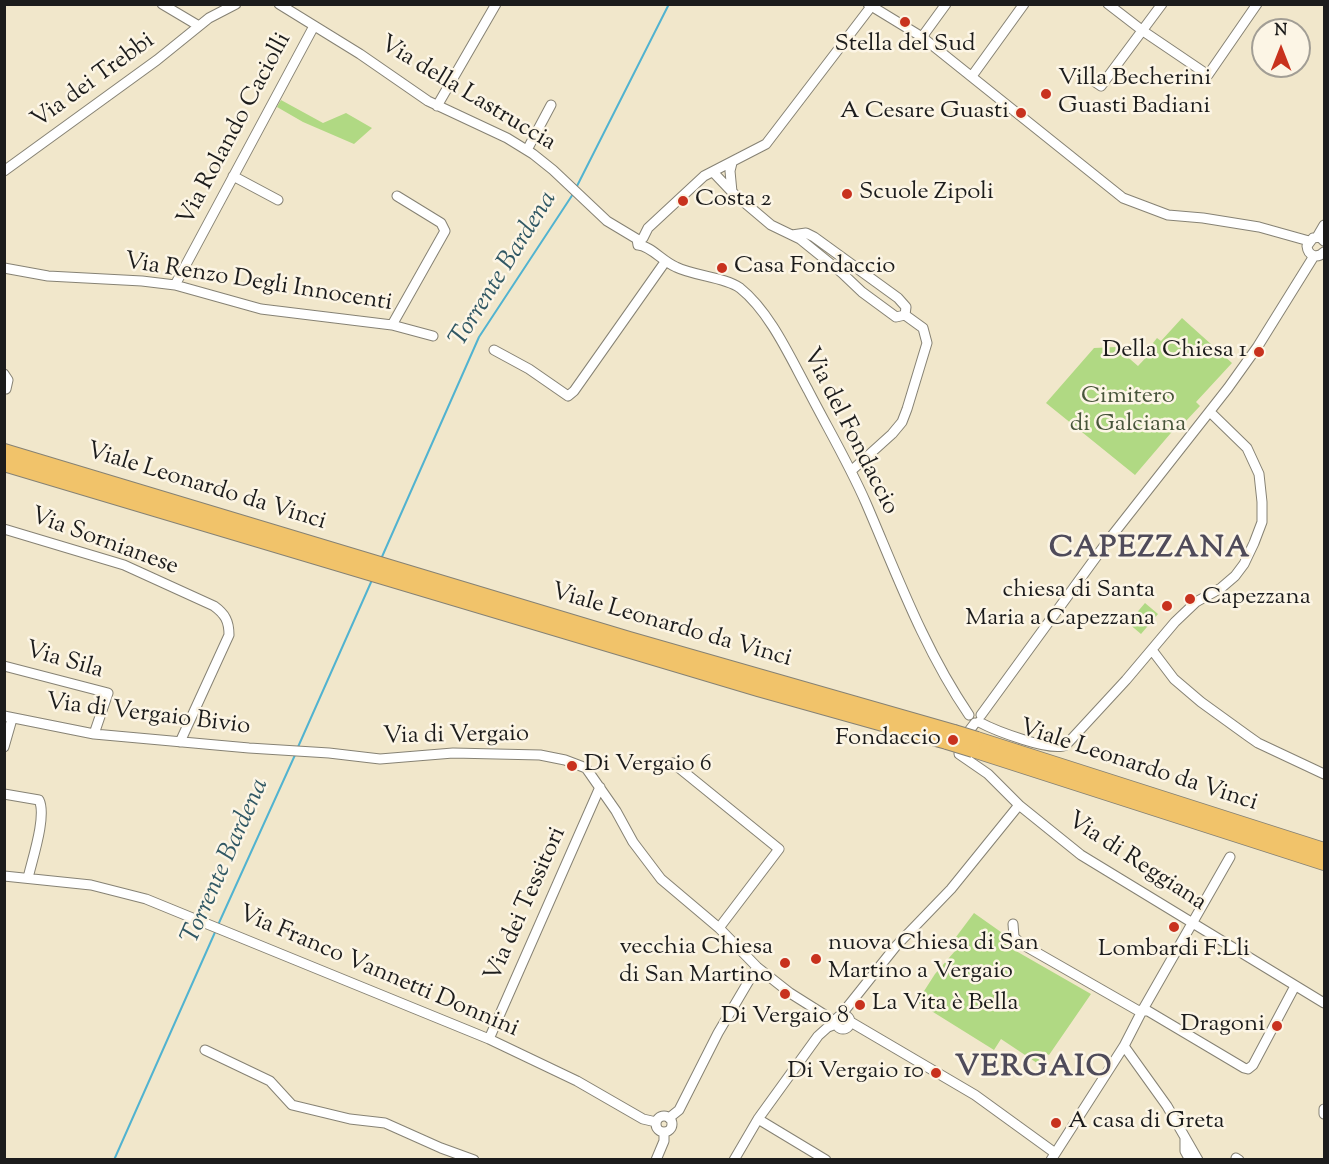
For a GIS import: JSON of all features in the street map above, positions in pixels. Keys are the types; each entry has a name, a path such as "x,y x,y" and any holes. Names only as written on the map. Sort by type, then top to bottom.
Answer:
{"highway":[{"name":"Viale Leonardo da Vinci","path":"4,451 964,739 1324,850"},
{"name":"Viale Leonardo da Vinci","path":"4,464 758,689 964,739 1324,863"}],"street":[{"path":"162,4 199,26"},
{"name":"Via dei Trebbi","path":"4,171 158,60 209,18 236,4"},
{"name":"Via della Lastruccia","path":"279,4 437,106 507,138 527,150 548,165 585,201"},
{"path":"437,106 496,4"},
{"path":"922,37 946,4"},
{"path":"972,76 1024,4"},
{"path":"1108,4 1208,75 1257,4"},
{"path":"1089,78 1101,86 1162,4"},
{"path":"641,240 648,228 704,176 766,144 871,5 922,37 1124,198 1168,215 1203,218 1320,239"},
{"name":"Via Rolando Caciolli","path":"175,285 314,26"},
{"path":"527,150 551,105"},
{"path":"732,163 730,171 732,192"},
{"path":"713,172 732,192 771,225 810,240 898,298 906,307 905,315"},
{"path":"233,176 278,200"},
{"path":"392,325 445,231 441,223 397,196"},
{"name":"Via del Fondaccio","path":"585,201 607,221 641,240 665,262 693,274 739,287 771,324 851,471 911,612 958,698 975,717 1000,731 1051,747 1062,747 1152,650"},
{"path":"975,717 993,697 1107,542 1258,346 1307,265 1320,254 1308,249 1320,239 1324,225"},
{"path":"810,240 888,312 896,317 905,315 920,325 926,335 927,343 902,422 851,471"},
{"path":"494,350 529,369 568,396 574,391 665,262"},
{"name":"Via Renzo Degli Innocenti","path":"4,268 48,276 175,285 261,309 392,325 433,336"},
{"path":"4,374 8,380 6,389"},
{"path":"1210,411 1247,448 1259,474 1262,522 1244,564 1235,576 1221,588 1196,602 1175,622 1152,650 1174,679 1248,736 1324,774"},
{"name":"Via Sornianese","path":"4,529 124,565 214,606 222,612 229,623 229,635 180,742"},
{"name":"Via Sila","path":"4,666 108,693 94,734"},
{"path":"4,747 8,717"},
{"name":"Via di Vergaio Bivio","path":"8,717 94,734 288,751"},
{"name":"Via di Reggiana","path":"975,717 959,749 961,757 988,774 1019,805 1081,855 1324,1003"},
{"name":"Via di Vergaio","path":"288,751 380,759 453,753 540,755 565,760 586,768 616,811 633,842 661,879 719,928 757,967 821,1013 870,1034 975,1095 1053,1156"},
{"path":"673,763 779,849 719,928"},
{"name":"Via dei Tessitori","path":"489,1039 600,787"},
{"path":"4,794 32,797 42,804 42,817 28,878"},
{"path":"734,1160 758,1119 818,1036 828,1027 843,1021 896,946 951,889 1019,805"},
{"path":"1053,1156 1124,1046 1230,857"},
{"name":"Via Franco Vannetti Donnini","path":"4,876 84,884 114,889 146,899 489,1039 577,1081 643,1119 656,1122"},
{"path":"1013,924 1014,937 1020,943 1137,1010 1148,1011 1248,1069 1253,1065 1295,986"},
{"path":"669,1118 679,1110 718,1033 757,967"},
{"path":"818,1036 823,1024 821,1013"},
{"path":"1124,1046 1167,1106 1198,1160"},
{"path":"205,1050 270,1081 292,1105 350,1119 385,1122 441,1148 474,1160"},
{"path":"1324,1109 1324,1114"},
{"path":"660,1116 669,1118 672,1123 671,1128 664,1132 657,1129 656,1122 660,1116"},
{"path":"758,1119 826,1160"},
{"path":"656,1160 664,1141 664,1132"},
{"path":"1185,1135 1185,1151 1190,1160"}],"green space":[{"path":"281,100 323,123 346,113 372,128 354,144 303,122 277,107"},
{"name":"Cimitero di Galciana","path":"1182,318 1232,363 1196,402 1200,406 1185,422 1182,420 1135,475 1046,403 1094,348 1116,347 1138,366 1156,347 1153,343 1157,338 1161,341"},
{"path":"1145,603 1158,614 1141,634 1128,623"},
{"path":"974,913 1008,937 1004,943 1091,994 1049,1055 1045,1053 1037,1063 1001,1039 994,1050 917,1002 935,974 955,951 950,945"}],"waterway":[{"name":"Torrente Bardena","path":"577,186 669,4"},
{"name":"Torrente Bardena","path":"381,559 479,337 573,194"},
{"name":"Torrente Bardena","path":"298,747 372,580"},
{"name":"Torrente Bardena","path":"218,925 295,755"},
{"name":"Torrente Bardena","path":"114,1160 216,930"}],"place":[{"name":"Stella del Sud","path":"905,22"},
{"name":"Villa Becherini Guasti Badiani","path":"1046,94"},
{"name":"A Cesare Guasti","path":"1021,113"},
{"name":"Scuole Zipoli","path":"847,194"},
{"name":"Costa 2","path":"683,201"},
{"name":"Casa Fondaccio","path":"722,268"},
{"name":"Della Chiesa 1","path":"1259,352"},
{"name":"Capezzana","path":"1190,599"},
{"name":"chiesa di Santa Maria a Capezzana","path":"1167,606"},
{"name":"Fondaccio","path":"953,740"},
{"name":"Di Vergaio 6","path":"572,766"},
{"name":"Lombardi F.Lli","path":"1174,927"},
{"name":"nuova Chiesa di San Martino a Vergaio","path":"816,959"},
{"name":"vecchia Chiesa di San Martino","path":"785,963"},
{"name":"Di Vergaio 8","path":"785,994"},
{"name":"La Vita è Bella","path":"860,1005"},
{"name":"Dragoni","path":"1277,1026"},
{"name":"Di Vergaio 10","path":"936,1073"},
{"name":"A casa di Greta","path":"1056,1123"}],"district":[{"name":"CAPEZZANA","path":"1150,551"},
{"name":"VERGAIO","path":"1034,1070"}]}
